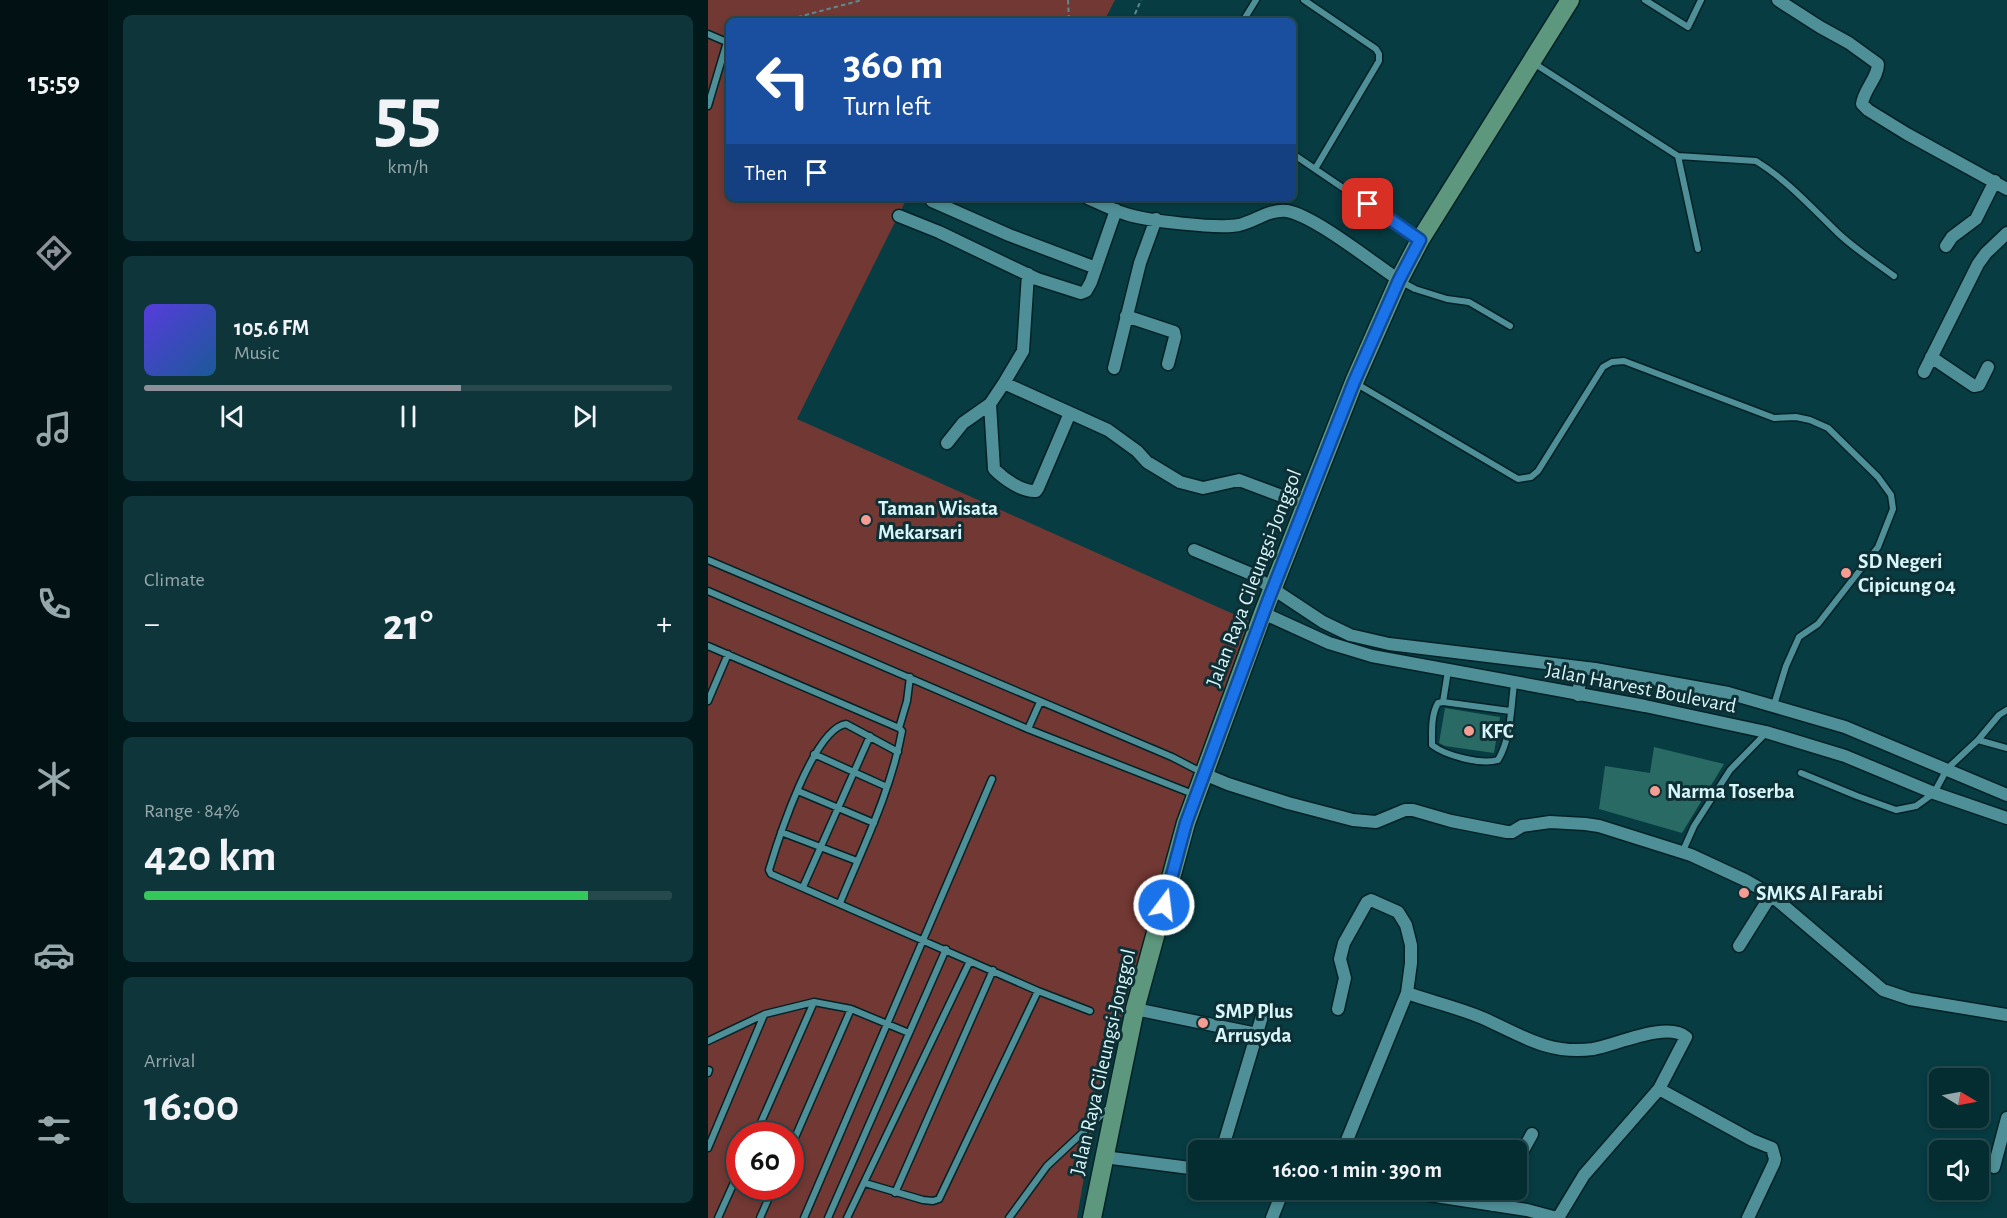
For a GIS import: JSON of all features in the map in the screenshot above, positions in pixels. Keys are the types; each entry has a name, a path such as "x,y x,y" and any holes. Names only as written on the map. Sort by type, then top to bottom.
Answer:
{"main road":[{"name":"Jalan Raya Cileungsi-Jonggol","path":"1092,1218 1135,1009 1186,823 1263,613 1354,382 1399,280 1420,240 1570,0"}],"street":[{"path":"1778,0 1849,43 1878,64 1878,70 1863,98 1862,104 1868,110 1940,153 2007,189"},
{"path":"1946,246 1952,237 1976,219 1995,181"},
{"path":"932,201 1009,235 1096,268"},
{"path":"1095,201 1128,215 1196,224 1239,225 1268,213 1282,211 1294,213 1314,222 1399,280"},
{"path":"899,216 1028,274 1081,293 1087,289 1096,268 1116,210"},
{"path":"1114,368 1140,262 1156,219"},
{"path":"1924,372 1978,264 2007,233"},
{"path":"947,443 963,423 990,404 1023,351 1028,274"},
{"path":"1126,316 1174,332 1175,337 1168,364"},
{"path":"1931,357 1974,386 1979,385 1988,367"},
{"path":"1004,383 1108,430 1137,451 1147,462 1180,482 1203,488 1239,480 1306,505"},
{"path":"990,404 994,469 1029,491 1036,491 1038,488 1070,413"},
{"name":"Jalan Harvest Boulevard","path":"1194,550 1249,573 1323,622 1350,635 1376,642 1582,668 1728,693 1845,727 2007,795"},
{"name":"Jalan Harvest Boulevard","path":"1263,613 1329,643 1372,656 1766,732 1845,756 1934,793 2007,818"},
{"path":"1578,694 1582,668"},
{"path":"1204,774 1298,806 1369,823 1384,821 1405,810 1413,810 1451,821 1507,832 1512,832 1522,826 1550,822 1599,826 1682,853 1745,880 1771,895 1883,990 1910,999 2007,1015"},
{"path":"1739,946 1771,895"},
{"path":"1338,1009 1345,978 1340,959 1344,943 1367,902 1371,900 1398,912 1406,925 1411,945 1407,993 1347,1140"},
{"path":"1407,993 1483,1018 1539,1045 1562,1049 1592,1049 1669,1031 1683,1034 1686,1037 1659,1089 1584,1175 1557,1218 1527,1209 1462,1200"},
{"path":"1135,1009 1257,1034"},
{"path":"1225,1140 1263,1013"},
{"path":"1659,1089 1752,1140 1772,1148 1776,1159 1748,1218"},
{"path":"1994,1167 2007,1118"},
{"path":"1527,1143 1532,1134"},
{"path":"1104,1157 1188,1168"},
{"path":"1272,1218 1279,1200"},
{"path":"1494,1205 1497,1200"}],"lane":[{"path":"1245,18 1256,0"},
{"path":"1304,0 1379,54 1379,61 1315,169"},
{"path":"1645,0 1688,27 1701,0"},
{"path":"708,34 726,41"},
{"path":"708,106 726,48"},
{"path":"1532,62 1678,156 1756,161 1767,167 1839,234 1894,276"},
{"path":"1296,156 1420,240"},
{"path":"1678,156 1698,249"},
{"path":"1399,280 1415,289 1447,299 1469,302 1510,326"},
{"path":"1354,382 1518,479 1531,477 1538,471 1603,367 1612,362 1624,361 1774,418 1810,420 1828,428 1878,477 1892,495 1892,517 1878,548 1818,624 1799,637 1786,666 1774,705"},
{"path":"708,560 1172,757 1204,774"},
{"path":"708,591 910,676 1028,729 1196,795"},
{"path":"708,646 902,731 898,753 887,787 840,903"},
{"path":"708,701 728,654"},
{"path":"1443,702 1448,671"},
{"path":"899,728 907,702 910,676"},
{"path":"1510,711 1438,703 1432,729 1432,745 1441,752 1486,762 1498,759 1503,751 1510,711 1514,684"},
{"path":"1028,729 1041,702"},
{"path":"1801,772 1896,810 1916,806 1934,793 1947,769 1978,740 1999,715 2007,710"},
{"path":"898,753 846,724 833,729 814,754 781,832 769,870 773,876 840,903 1038,991 1090,1011"},
{"path":"1682,853 1694,826 1730,770 1766,732"},
{"path":"803,888 870,736"},
{"path":"1978,740 2007,748"},
{"path":"814,754 887,787"},
{"path":"804,1218 992,779"},
{"path":"798,791 874,823"},
{"path":"781,832 857,861"},
{"path":"828,1218 946,949"},
{"path":"847,1218 970,961"},
{"path":"895,1193 993,970"},
{"path":"865,1183 923,1200 939,1199 1038,991"},
{"path":"708,1041 765,1014 814,1002 851,1010 909,1033"},
{"path":"760,1122 814,1002"},
{"path":"802,1122 851,1010"},
{"path":"708,1148 765,1014"},
{"path":"1009,1218 1047,1166 1115,1103"},
{"path":"718,1218 726,1200"},
{"path":"760,1218 768,1200"}],"path":[{"path":"794,18 862,0"},
{"path":"1068,0 1069,18"},
{"path":"1133,18 1142,0"}],"shaded area":[{"name":"Taman Wisata Mekarsari","path":"708,0 1115,0 1106,18 726,18 726,201 906,201 797,419 1249,621 1210,729 1098,1096 1077,1218 708,1218"}],"building":[{"name":"KFC","path":"1445,708 1500,717 1494,753 1445,746 1439,743"},
{"name":"Narma Toserba","path":"1654,747 1724,764 1682,833 1599,809 1605,766 1650,773"}],"place":[{"name":"Taman Wisata Mekarsari","path":"866,520"},
{"name":"SD Negeri Cipicung 04","path":"1846,573"},
{"name":"KFC","path":"1469,731"},
{"name":"Narma Toserba","path":"1655,791"},
{"name":"SMKS Al Farabi","path":"1744,893"},
{"name":"SMP Plus Arrusyda","path":"1203,1023"}],"route":[{"path":"1164,905 1186,823 1268,601 1354,382 1399,280 1420,240 1368,204"}]}
